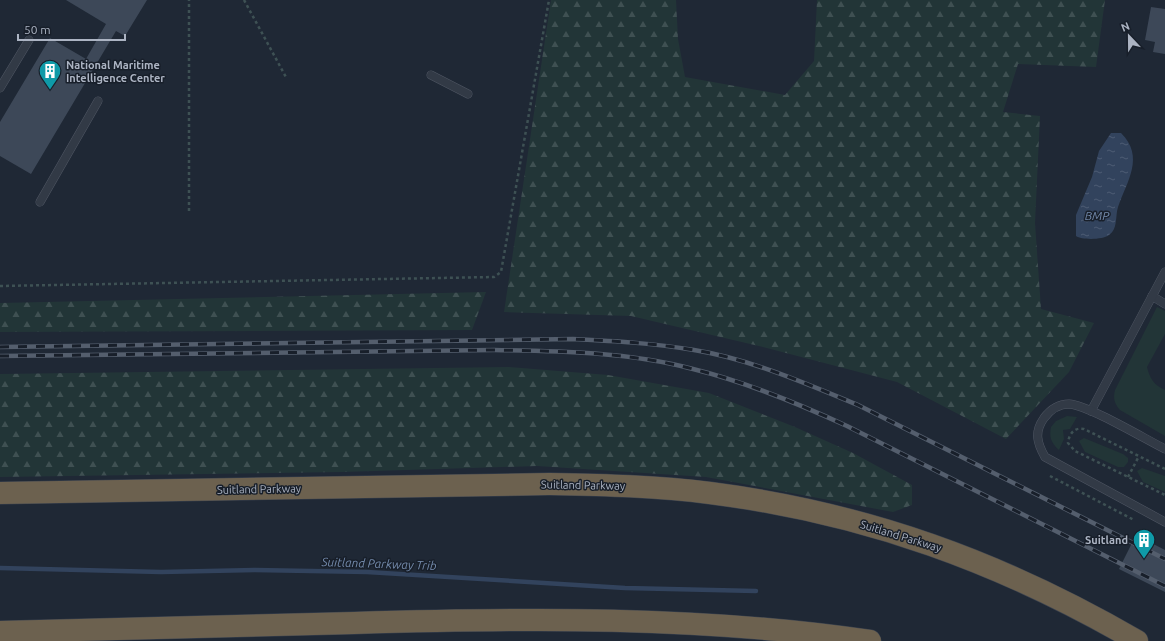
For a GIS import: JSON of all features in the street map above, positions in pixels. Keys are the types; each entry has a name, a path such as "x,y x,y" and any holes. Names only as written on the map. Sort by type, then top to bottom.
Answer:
{"highway":[{"name":"Suitland Parkway","path":"0,493 542,484 629,486 708,493 814,511 900,534 972,559 1006,574 1095,617 1137,641"},
{"path":"1095,617 1150,641"},
{"path":"0,632 473,620 597,621 748,628 870,641"},
{"path":"748,628 800,641"}],"lane":[{"path":"0,88 29,40"},
{"path":"430,75 468,94"},
{"path":"40,202 98,101"},
{"path":"1091,410 1165,272"},
{"path":"1152,296 1165,304"},
{"path":"1165,449 1091,410 1069,404 1051,408 1038,425 1037,442 1045,457 1165,522"}],"path":[{"path":"189,0 189,211"},
{"path":"244,0 287,79"},
{"path":"0,286 494,278 501,272 549,0"},
{"path":"1162,499 1165,495 1071,448 1068,443 1068,438 1073,431 1079,428 1084,429 1165,469"},
{"path":"1128,477 1140,456"},
{"path":"1050,476 1139,522"}],"green space":[{"path":"551,0 676,0 678,39 685,77 785,95 814,61 817,0 1105,0 1096,67 1018,64 1003,112 1040,116 1035,223 1041,309 1094,323 1069,372 1006,439 897,382 763,347 631,316 504,312"},
{"path":"486,292 472,330 0,332 0,303"},
{"path":"1157,307 1165,311 1165,334 1147,367 1153,381 1165,390 1165,436 1120,410 1115,403 1114,398 1115,390"},
{"path":"509,367 608,375 709,393 795,427 853,453 912,485 912,505 893,512 706,477 537,466 342,472 0,477 0,374"},
{"path":"1067,416 1077,417 1070,429 1063,430 1064,439 1059,450 1051,440 1051,427 1056,421"},
{"path":"1084,438 1123,454 1128,458 1128,462 1124,467 1118,467 1085,452 1079,441"},
{"path":"1142,468 1165,476 1165,492 1143,482 1137,471"}],"water":[{"name":"BMP","path":"1111,133 1121,133 1128,142 1132,151 1133,160 1132,169 1118,207 1114,230 1106,237 1102,238 1092,239 1079,237 1076,236 1076,215 1092,177 1099,151"}],"building":[{"name":"National Maritime Intelligence Center","path":"66,0 147,0 125,36 116,31 31,174 0,156 0,122 50,38 86,59 106,24"},
{"path":"1151,7 1165,9 1165,54 1153,52 1155,42 1145,40"},
{"name":"Suitland","path":"1136,535 1165,550 1165,592 1119,569"}],"waterway":[{"name":"Suitland Parkway Trib","path":"0,568 161,572 255,570 367,572 625,588 756,591"}],"railway":[{"path":"0,347 573,339 648,344 694,350 736,359 757,366 798,380 858,405 1165,559"},
{"path":"0,356 494,350 595,354 669,363 732,380 790,401 828,417 1165,586"}],"place":[{"name":"National Maritime Intelligence Center","path":"50,90"},
{"name":"Suitland","path":"1144,560"}]}
